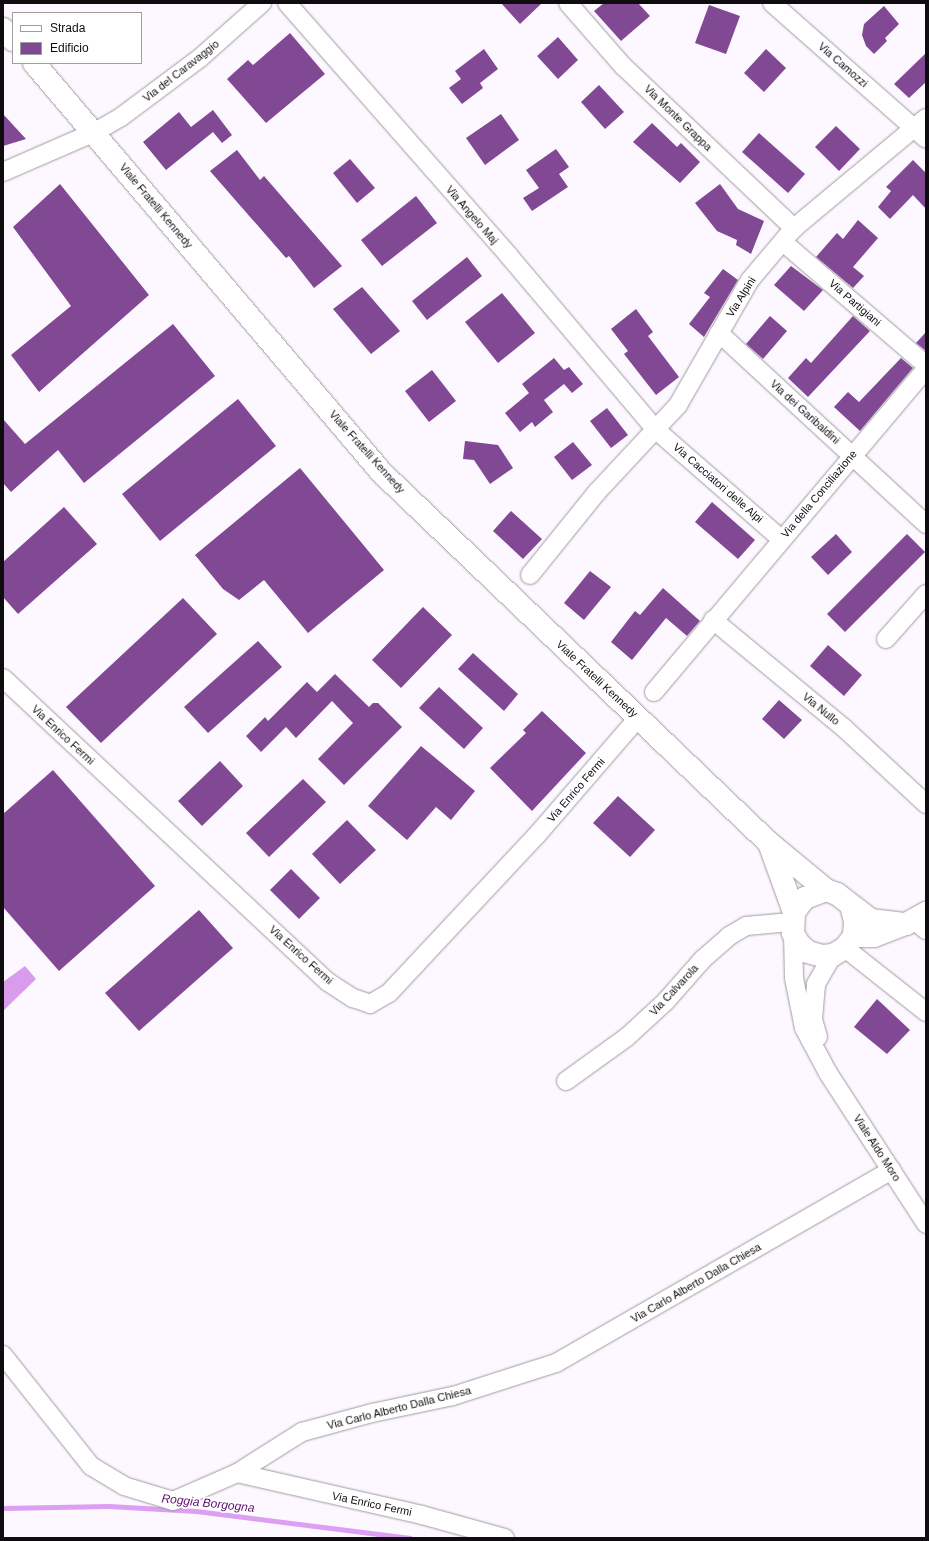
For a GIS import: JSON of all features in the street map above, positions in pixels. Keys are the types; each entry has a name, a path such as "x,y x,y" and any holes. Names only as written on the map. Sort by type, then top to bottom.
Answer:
{"street":[{"name":"Via del Caravaggio","path":"3,172 95,132 121,117 200,58 262,3"},
{"name":"Via Angelo Maj","path":"287,3 509,256 655,429"},
{"name":"Via Monte Grappa","path":"568,3 623,66 789,235"},
{"name":"Via Camozzi","path":"772,3 922,127"},
{"path":"3,28 12,39"},
{"name":"Viale Fratelli Kennedy","path":"35,64 95,132 382,473 768,842 826,890"},
{"name":"Via Alpini","path":"530,576 597,492 678,405 750,280 789,235 922,127"},
{"name":"Via Partigiani","path":"789,235 926,365"},
{"name":"Via dei Garibaldini","path":"719,333 852,454 926,524"},
{"name":"Via della Conciliazione","path":"654,692 852,454 926,369"},
{"name":"Via Cacciatori delle Alpi","path":"655,429 781,539"},
{"path":"886,639 926,594"},
{"name":"Via Nullo","path":"713,620 844,728 926,804"},
{"name":"Via Enrico Fermi","path":"3,678 328,982 353,998 370,1004 389,993 439,940 536,836 638,718"},
{"name":"Viale Fratelli Kennedy","path":"768,842 793,922"},
{"path":"826,890 837,894 871,920 918,922 844,946 822,956 808,952 799,944 793,922 805,898 826,890"},
{"path":"844,946 855,921 851,906"},
{"name":"Viale Aldo Moro","path":"793,922 794,978 804,1028 828,1073 926,1224"},
{"name":"Via Calvarola","path":"566,1081 627,1037 666,1001 703,959 729,936 746,926 793,922"},
{"path":"844,946 926,1012"},
{"name":"Viale Aldo Moro","path":"828,1073 813,1019 816,984 844,946"},
{"name":"Via Carlo Alberto Dalla Chiesa","path":"3,1355 91,1466 124,1486 173,1501 237,1473 302,1432 372,1413 453,1396 556,1363 892,1170"},
{"name":"Via Enrico Fermi","path":"237,1473 422,1515 506,1538"}],"shaded area":[{"path":"25,966 36,979 3,1011 3,982"}],"building":[{"path":"501,3 542,3 520,24"},
{"path":"604,3 638,3 650,16 621,41 594,11"},
{"path":"709,5 740,16 726,54 695,43"},
{"path":"884,6 899,24 885,38 887,41 874,54 866,46 862,35 864,24"},
{"path":"290,33 325,74 266,123 227,79 248,60 253,65"},
{"path":"558,37 578,60 558,79 537,56"},
{"path":"484,49 498,69 480,83 483,88 462,104 449,88 461,79 455,71"},
{"path":"766,49 786,68 764,92 744,73"},
{"path":"926,53 926,82 909,98 894,84"},
{"path":"599,85 624,112 605,129 581,102"},
{"path":"213,110 232,135 222,143 213,132 166,170 143,142 179,112 191,127"},
{"path":"3,114 26,139 3,146"},
{"path":"501,114 519,140 485,165 466,138"},
{"path":"652,123 677,147 681,143 700,162 680,183 633,142"},
{"path":"836,126 860,149 839,171 815,147"},
{"path":"759,133 805,174 788,193 742,152"},
{"path":"556,149 569,167 559,174 568,187 532,211 523,198 539,188 526,170"},
{"path":"237,150 260,180 264,176 342,266 314,288 289,256 286,258 210,171"},
{"path":"350,159 375,188 357,203 333,173"},
{"path":"913,160 926,173 926,209 913,195 890,219 878,207 891,191 886,187"},
{"path":"60,184 149,295 39,392 11,355 71,306 13,227"},
{"path":"720,184 738,209 764,221 751,254 736,245 737,240 717,231 695,203"},
{"path":"416,196 437,223 382,266 361,240"},
{"path":"858,220 878,238 853,267 864,276 853,288 816,257 837,233 843,239"},
{"path":"467,257 482,276 427,320 412,301"},
{"path":"791,266 823,290 804,311 774,285"},
{"path":"723,269 738,280 704,337 689,324 710,297 704,293"},
{"path":"362,287 400,331 371,354 333,309"},
{"path":"502,293 535,333 498,363 465,322"},
{"path":"636,309 653,332 648,336 679,377 656,395 624,354 628,351 611,329"},
{"path":"770,316 787,331 763,359 746,344"},
{"path":"853,316 870,331 808,397 788,378 806,358 811,363"},
{"path":"173,324 215,376 84,483 58,450 11,492 3,483 3,419 25,444"},
{"path":"926,332 926,351 916,343"},
{"path":"554,358 564,370 569,367 583,384 572,393 564,384 544,400 553,412 535,427 532,422 520,432 505,413 529,393 522,384"},
{"path":"901,358 913,368 860,431 834,407 848,392 859,402"},
{"path":"432,370 456,401 429,422 405,391"},
{"path":"238,399 276,446 160,541 122,494"},
{"path":"607,408 628,435 611,448 590,421"},
{"path":"465,441 498,445 513,468 490,484 474,460 463,459"},
{"path":"573,442 592,465 572,480 554,457"},
{"path":"300,468 384,570 308,633 264,580 239,600 223,589 195,555"},
{"path":"712,502 755,540 738,559 695,522"},
{"path":"64,507 97,544 18,614 3,597 3,562"},
{"path":"511,511 542,539 523,559 493,531"},
{"path":"836,534 852,552 828,575 811,557"},
{"path":"907,534 925,552 845,632 827,614"},
{"path":"590,571 611,587 584,620 564,603"},
{"path":"663,588 700,621 687,636 666,618 632,660 611,642 635,611 640,615"},
{"path":"183,598 217,634 101,743 66,707"},
{"path":"423,607 452,635 401,688 372,660"},
{"path":"258,641 282,667 208,733 184,707"},
{"path":"828,645 862,675 844,696 810,666"},
{"path":"473,653 518,694 504,711 458,669"},
{"path":"335,674 369,707 373,703 378,703 402,727 344,785 318,759 353,723 332,701 296,738 286,727 261,752 246,736 265,717 268,721 307,682 317,692"},
{"path":"439,687 483,728 464,749 419,708"},
{"path":"779,700 802,720 784,739 762,719"},
{"path":"542,711 586,753 532,811 490,768 526,733 523,730"},
{"path":"421,746 475,791 451,820 436,807 407,840 368,806"},
{"path":"220,761 243,786 202,826 178,801"},
{"path":"53,770 155,886 59,971 3,907 3,814"},
{"path":"303,779 326,802 269,857 246,833"},
{"path":"618,796 655,830 630,857 593,823"},
{"path":"347,820 376,850 340,884 312,854"},
{"path":"291,869 320,898 299,919 270,890"},
{"path":"199,910 233,948 139,1031 105,993"},
{"path":"877,999 910,1030 887,1054 854,1027"}],"waterway":[{"name":"Roggia Borgogna","path":"3,1508 109,1506 196,1511 410,1538"}]}
